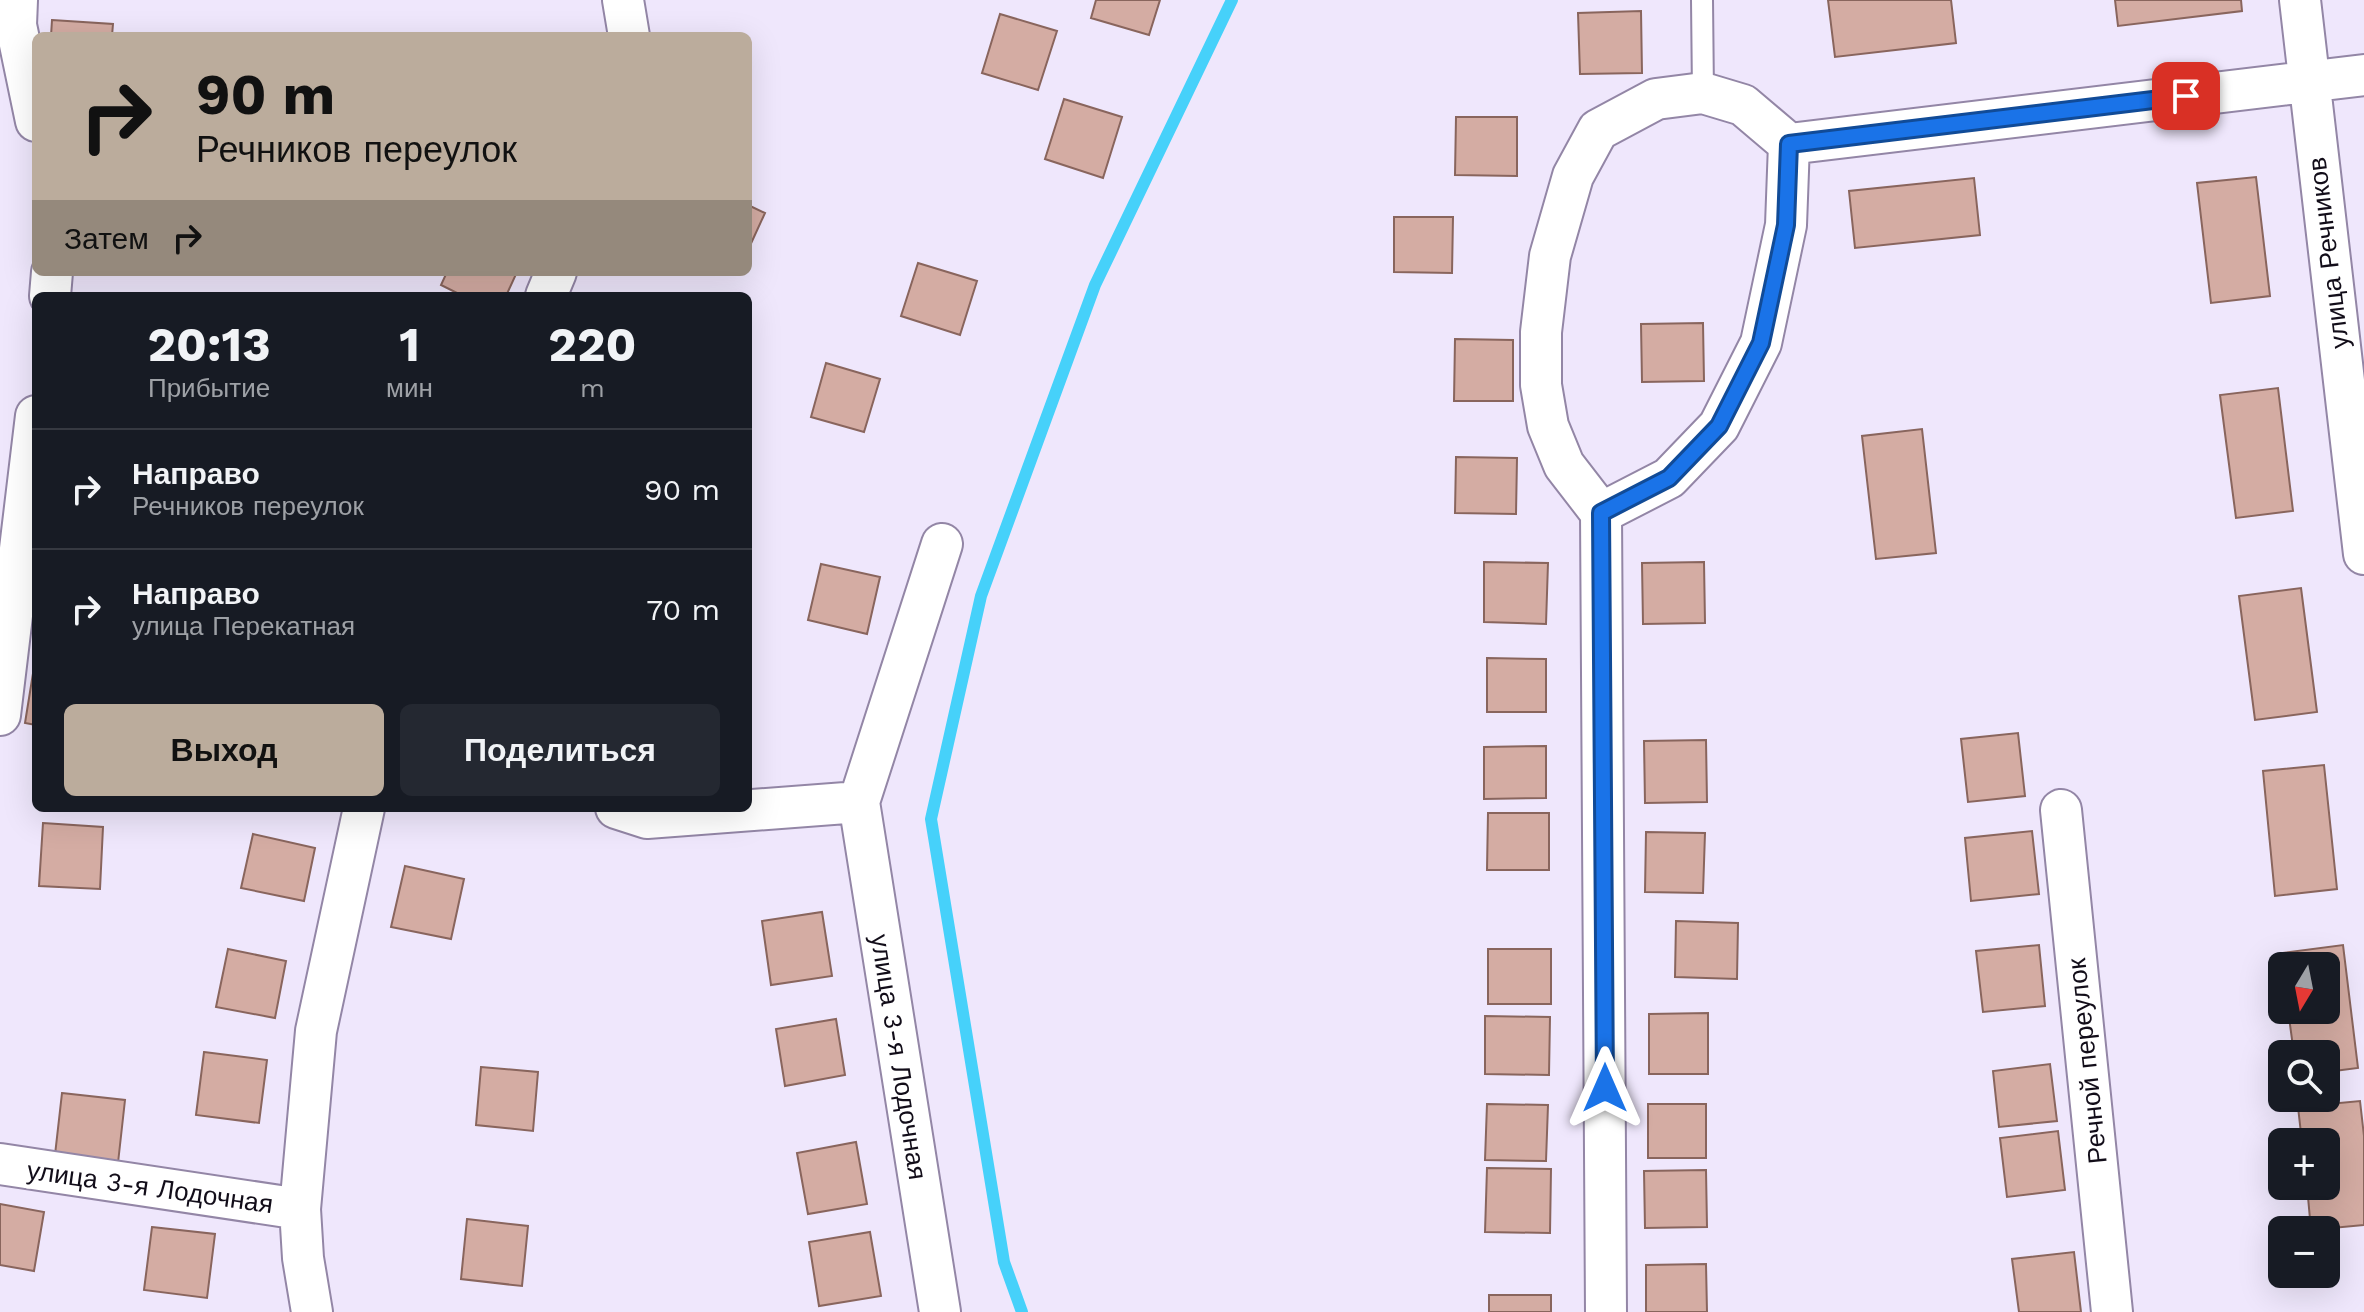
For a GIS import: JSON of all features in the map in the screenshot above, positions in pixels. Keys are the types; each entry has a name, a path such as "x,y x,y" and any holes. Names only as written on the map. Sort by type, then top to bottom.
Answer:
{"street":[{"path":"17,0 16,25 32,102"},
{"path":"623,0 628,32"},
{"name":"улица Речников","path":"2300,0 2364,554"},
{"path":"1606,1312 1601,513 1564,465 1548,426 1541,385 1541,345 1550,256 1573,176 1598,130 1656,99 1703,93 1743,105 1789,144 2364,75"},
{"path":"1601,513 1669,478 1719,426 1761,343 1786,225 1789,144"},
{"path":"0,715 32,449"},
{"name":"улица 3-я Лодочная","path":"940,1312 859,802 942,544"},
{"path":"752,810 859,802"},
{"name":"Речной переулок","path":"2061,810 2112,1312"},
{"name":"улица 3-я Лодочная","path":"312,1312 303,1258 300,1209 316,1031 363,812"},
{"path":"628,812 647,818 726,812"},
{"name":"улица 3-я Лодочная","path":"0,1164 300,1209"}],"lane":[{"path":"1702,0 1703,93"}],"building":[{"path":"1096,0 1160,0 1149,35 1091,18"},
{"path":"1828,0 1951,0 1956,43 1835,57"},
{"path":"2115,0 2241,0 2242,11 2118,26"},
{"path":"1641,11 1642,73 1580,74 1578,13"},
{"path":"1000,14 1057,31 1038,90 982,73"},
{"path":"52,20 113,24 112,32 51,32"},
{"path":"1064,99 1122,117 1103,178 1045,159"},
{"path":"1456,117 1517,117 1517,176 1455,175"},
{"path":"2256,177 2270,296 2211,303 2197,183"},
{"path":"1974,178 1980,235 1855,248 1849,191"},
{"path":"752,207 765,213 752,241"},
{"path":"1394,217 1453,217 1452,273 1394,272"},
{"path":"918,263 977,281 960,335 901,316"},
{"path":"445,276 515,276 508,292 455,292 441,285"},
{"path":"1703,323 1704,381 1642,382 1641,324"},
{"path":"1455,339 1513,340 1513,401 1454,401"},
{"path":"826,363 880,379 864,432 811,417"},
{"path":"2278,388 2293,511 2236,518 2220,395"},
{"path":"1922,429 1936,553 1876,559 1862,436"},
{"path":"1456,457 1517,458 1516,514 1455,513"},
{"path":"1484,562 1548,563 1546,624 1484,622"},
{"path":"1704,562 1705,623 1643,624 1642,563"},
{"path":"821,564 880,577 867,634 808,620"},
{"path":"2301,588 2317,712 2255,720 2239,596"},
{"path":"1487,658 1546,659 1546,712 1487,712"},
{"path":"32,680 32,724 25,723"},
{"path":"2018,733 2025,796 1968,802 1961,739"},
{"path":"1706,740 1707,802 1645,803 1644,741"},
{"path":"1546,746 1546,798 1484,799 1484,747"},
{"path":"2324,765 2337,889 2275,896 2263,771"},
{"path":"1488,813 1549,813 1549,870 1487,870"},
{"path":"43,823 103,827 100,889 39,886"},
{"path":"2032,831 2039,894 1971,901 1965,838"},
{"path":"1646,832 1705,833 1703,893 1645,892"},
{"path":"253,834 315,848 304,901 241,888"},
{"path":"405,866 464,879 451,939 391,927"},
{"path":"822,912 832,976 771,985 762,921"},
{"path":"1676,921 1738,923 1737,979 1675,977"},
{"path":"2039,945 2045,1006 1983,1012 1976,951"},
{"path":"2343,945 2358,1068 2340,1070 2340,1040 2292,1040 2290,1024 2340,1024 2340,952 2290,952"},
{"path":"228,949 286,961 275,1018 216,1007"},
{"path":"1488,949 1551,949 1551,1004 1488,1004"},
{"path":"1708,1013 1708,1074 1649,1074 1649,1014"},
{"path":"1485,1016 1550,1017 1549,1075 1485,1074"},
{"path":"836,1019 845,1075 785,1086 776,1029"},
{"path":"204,1052 267,1060 259,1123 196,1115"},
{"path":"2050,1064 2057,1121 1999,1127 1993,1071"},
{"path":"481,1067 538,1072 533,1131 476,1125"},
{"path":"62,1093 125,1100 118,1163 55,1155"},
{"path":"2360,1101 2364,1136 2364,1225 2340,1227 2340,1216 2310,1216 2308,1200 2340,1200 2340,1128 2300,1128 2299,1112 2340,1112 2340,1103"},
{"path":"1487,1104 1548,1105 1546,1161 1485,1160"},
{"path":"1648,1104 1706,1104 1706,1158 1648,1158"},
{"path":"2058,1131 2065,1190 2007,1197 2000,1138"},
{"path":"856,1142 867,1204 808,1214 797,1153"},
{"path":"1487,1168 1551,1169 1550,1233 1485,1232"},
{"path":"1706,1170 1707,1227 1645,1228 1644,1171"},
{"path":"0,1204 44,1212 34,1271 0,1265"},
{"path":"467,1219 528,1226 522,1286 461,1279"},
{"path":"152,1227 215,1234 207,1298 144,1290"},
{"path":"870,1232 881,1296 819,1306 809,1242"},
{"path":"2074,1252 2081,1312 2019,1312 2012,1259"},
{"path":"1706,1264 1707,1312 1646,1312 1646,1265"},
{"path":"1489,1295 1551,1295 1551,1312 1489,1312"}],"waterway":[{"path":"1022,1312 1004,1262 931,819 981,596 1095,285 1232,0"}],"route":[{"path":"1605,1088 1601,513 1669,478 1719,426 1761,343 1786,225 1789,144 2186,96"}]}
